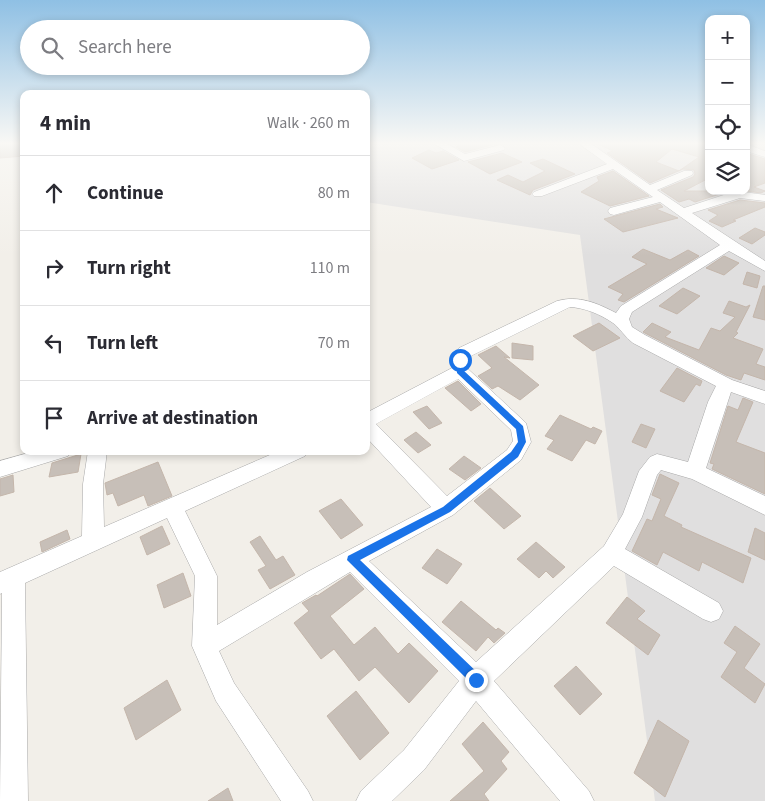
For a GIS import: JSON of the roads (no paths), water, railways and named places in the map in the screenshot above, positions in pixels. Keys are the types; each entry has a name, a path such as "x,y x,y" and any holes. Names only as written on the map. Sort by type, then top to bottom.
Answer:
{"street":[{"path":"538,194 574,180"},
{"path":"635,180 681,213 765,267"},
{"path":"649,189 670,180"},
{"path":"681,213 739,194 765,198"},
{"path":"614,211 661,198"},
{"path":"621,321 621,315 626,309 729,245"},
{"path":"204,646 314,579 446,509 514,455 522,442 520,428 460,371 460,360 465,352 562,304 575,302 587,305 621,321 628,332 639,339 726,384 765,398"},
{"path":"370,421 460,371"},
{"path":"695,471 717,402 726,384"},
{"path":"370,427 446,509"},
{"path":"0,469 47,455"},
{"path":"93,541 94,484 98,455"},
{"path":"13,801 7,580 289,455"},
{"path":"371,801 414,760 476,680 612,553 632,517 649,471 657,462 677,464 695,471 765,506"},
{"path":"172,506 206,576 204,646 225,692 298,801"},
{"path":"612,553 711,610"},
{"path":"352,560 476,680 579,801"}]}
